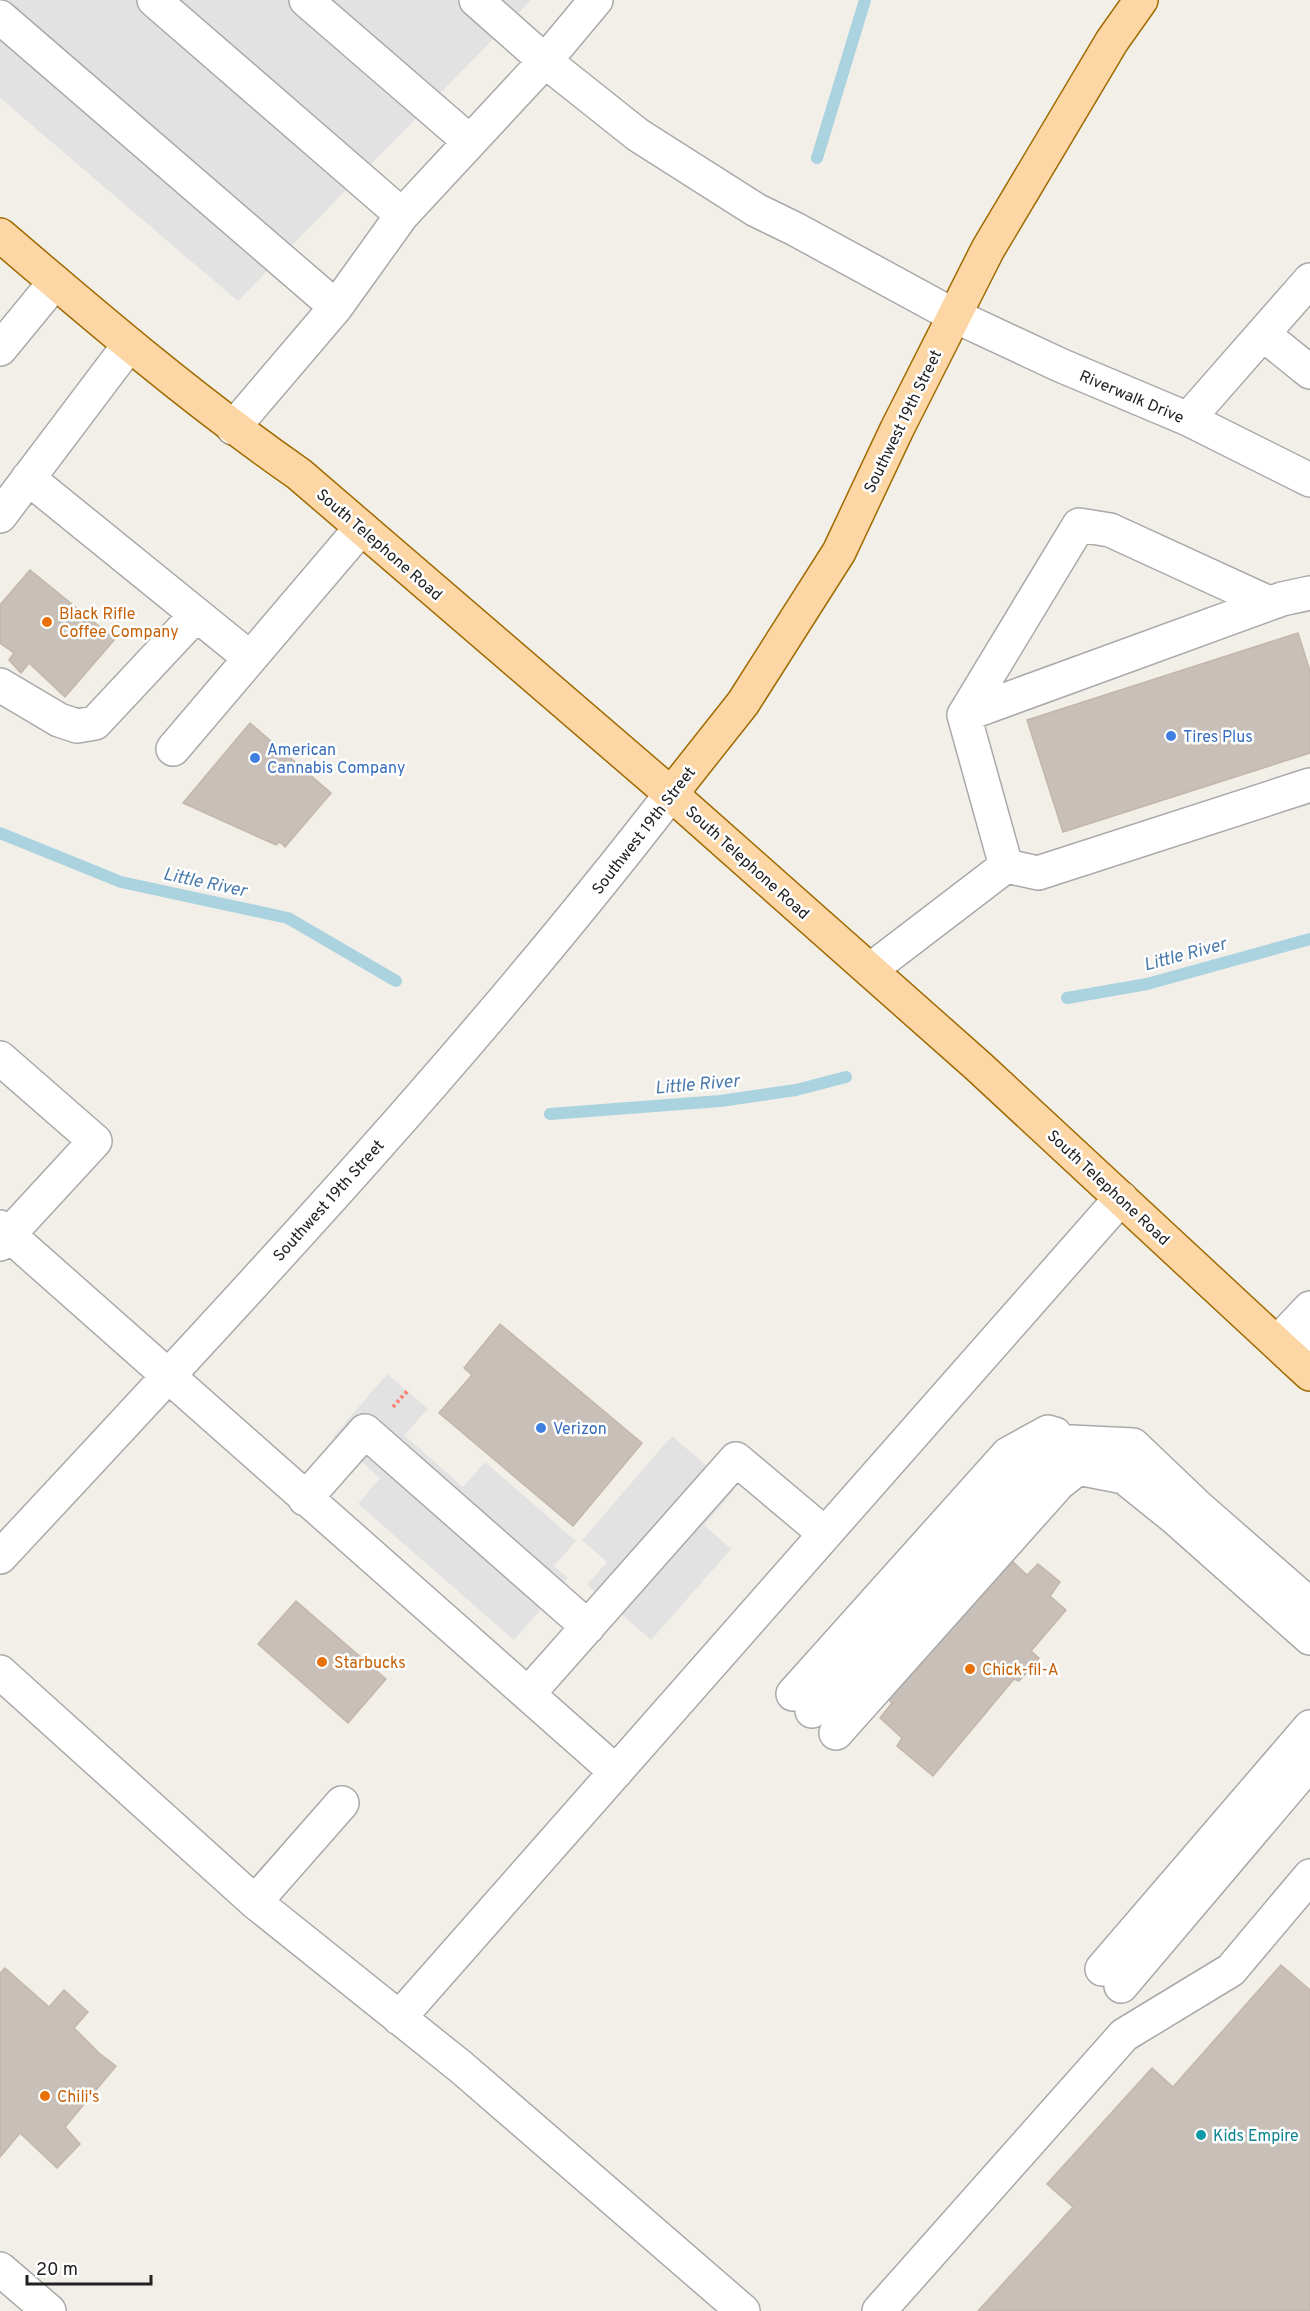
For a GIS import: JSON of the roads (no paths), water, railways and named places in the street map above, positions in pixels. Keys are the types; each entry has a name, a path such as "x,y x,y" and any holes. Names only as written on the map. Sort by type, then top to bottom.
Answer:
{"main road":[{"name":"Southwest 19th Street","path":"671,794 743,703 839,552 953,315 1006,219 1112,41 1141,0"},
{"name":"South Telephone Road","path":"0,235 129,345 233,428 299,474 671,794 978,1066 1121,1198 1298,1355"}],"street":[{"path":"154,0 402,214"},
{"path":"306,0 469,141"},
{"name":"Riverwalk Drive","path":"476,0 545,60 638,135 756,210 953,315 1060,365 1188,419 1310,480"},
{"path":"233,428 336,307 402,214 545,60 596,0"},
{"path":"0,17 336,307"},
{"path":"1188,419 1310,280"},
{"path":"0,349 55,282"},
{"path":"1263,334 1310,372"},
{"path":"0,516 129,345"},
{"path":"28,478 250,658"},
{"path":"1006,866 964,715 1079,525 1110,530 1269,603"},
{"path":"173,749 362,528"},
{"path":"964,715 1269,603 1310,592"},
{"path":"0,685 59,720 77,726 95,723 196,615"},
{"path":"870,970 1006,866 1038,873 1310,785"},
{"name":"Southwest 19th Street","path":"0,1557 375,1149 600,885 671,794"},
{"path":"0,1058 95,1141 3,1235 168,1376 616,1772"},
{"path":"399,2018 1121,1198"},
{"path":"1298,1355 1310,1308"},
{"path":"305,1499 365,1431 588,1627"},
{"path":"802,1703 1040,1457 1071,1442 1133,1445 1198,1507 1310,1605"},
{"path":"528,1694 736,1459 824,1533"},
{"path":"836,1733 1059,1483 1078,1468 1124,1477 1310,1638"},
{"path":"0,1672 255,1902 470,2074 743,2311"},
{"path":"1310,1727 1112,1977 1310,1763"},
{"path":"255,1902 342,1803"},
{"path":"879,2311 1124,2036 1232,1970 1308,1883"},
{"path":"0,2269 30,2305"}],"waterway":[{"path":"817,158 865,0"},
{"name":"Little River","path":"0,833 121,882 288,918 396,981"},
{"name":"Little River","path":"1067,998 1147,984 1310,939"},
{"name":"Little River","path":"550,1114 720,1101 796,1090 846,1077"}],"place":[{"name":"Black Rifle Coffee Company","path":"47,622"},
{"name":"Tires Plus","path":"1171,736"},
{"name":"American Cannabis Company","path":"255,758"},
{"name":"Verizon","path":"541,1428"},
{"name":"Starbucks","path":"322,1662"},
{"name":"Chick-fil-A","path":"970,1669"},
{"name":"Chili's","path":"45,2096"},
{"name":"Kids Empire","path":"1201,2135"}]}
